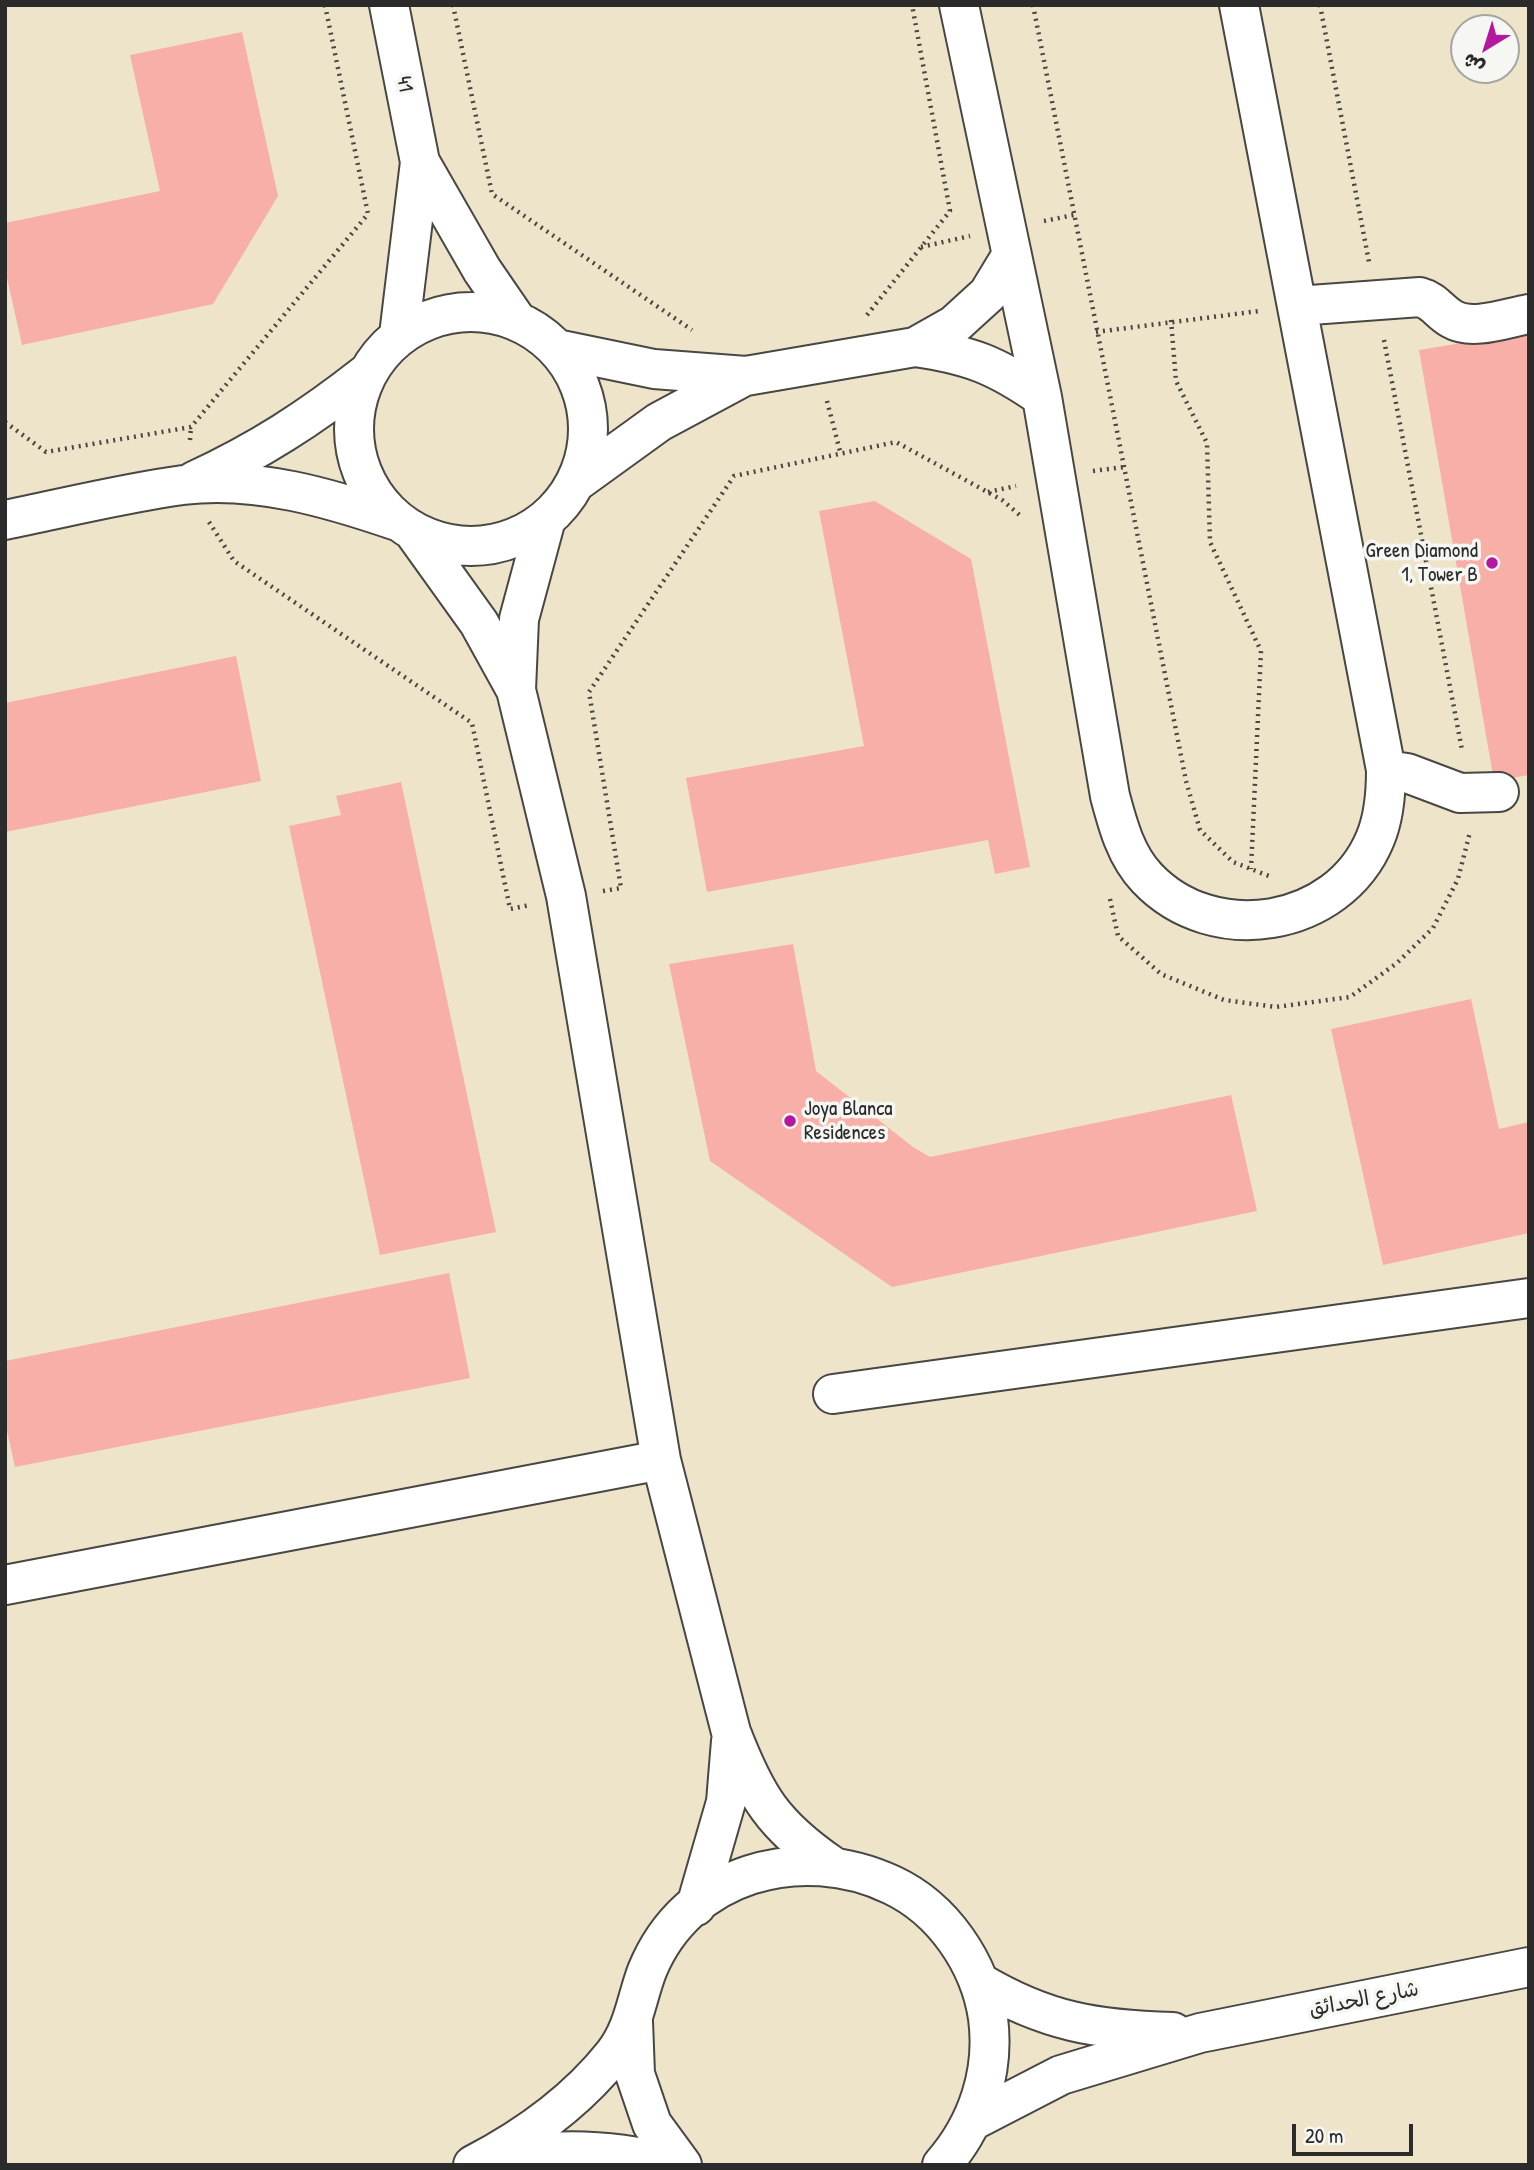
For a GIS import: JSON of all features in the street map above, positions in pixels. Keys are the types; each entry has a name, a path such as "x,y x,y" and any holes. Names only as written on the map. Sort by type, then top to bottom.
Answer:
{"street":[{"name":"41","path":"389,5 419,162"},
{"path":"959,5 1042,397 1110,796 1122,840 1147,878 1183,906 1227,920 1272,920 1315,905 1351,877 1376,839 1386,795 1386,770 1239,5"},
{"path":"419,162 482,270 517,321"},
{"path":"399,335 419,162"},
{"path":"915,347 954,325 988,294 1011,256"},
{"path":"1297,306 1420,297 1438,306 1454,321 1464,324 1529,314"},
{"path":"576,482 587,448 587,413 577,379 557,349 517,321 487,313 456,312 426,320 399,335 380,353 366,374 354,413 356,453 371,491 406,526 479,623 516,690 566,896 660,1460 731,1732 747,1773 769,1812 797,1841 831,1865"},
{"path":"557,349 654,369 746,376 915,347 961,354 1004,370 1042,397"},
{"path":"185,485 270,443 310,418 366,374"},
{"path":"5,520 185,485 258,486 318,496 406,526 447,544 482,546 516,538 546,519 576,482 659,422 746,376"},
{"path":"516,690 519,619 546,519"},
{"path":"1386,770 1407,773 1441,787 1485,793"},
{"path":"833,1394 1529,1298"},
{"path":"5,1585 660,1460"},
{"path":"696,1906 726,1802 731,1732"},
{"path":"476,2165 534,2129 564,2106 615,2052 633,2021 648,1970 667,1935 696,1906 726,1885 759,1871 795,1864 831,1865 869,1874 904,1890 935,1914 961,1945 979,1982 988,2017 990,2052 985,2088 972,2121 942,2165"},
{"name":"شارع الحدائق","path":"1200,2033 1529,1967"},
{"path":"979,1982 1037,2013 1068,2023 1100,2029 1200,2033"},
{"path":"633,2021 635,2074 652,2124 682,2165"},
{"path":"972,2121 1061,2075 1200,2033"},
{"path":"476,2165 541,2152 576,2151 613,2152 674,2165"}],"path":[{"path":"5,422 46,452 191,427 368,214 325,5"},
{"path":"453,5 492,194 694,331"},
{"path":"864,318 950,211 912,5"},
{"path":"1033,5 1186,781 1200,830 1233,862 1278,880"},
{"path":"1110,896 1118,936 1161,974 1224,1000 1276,1007 1350,997 1397,963 1433,928 1458,879 1485,793 1376,299 1320,5"},
{"path":"1096,332 1171,320 1297,306"},
{"path":"1254,312 1257,325"},
{"path":"1171,320 1175,381 1207,443 1210,542 1261,650 1251,869"},
{"path":"185,485 234,561 472,723 510,909 566,896 621,888 589,692 734,476 896,442 1002,500 1028,522"}],"building":[{"path":"242,32 278,196 213,304 22,345 5,269 5,223 160,191 130,55"},
{"name":"Green Diamond 1, Tower B","path":"1529,332 1529,775 1494,781 1419,350"},
{"path":"875,501 971,559 1030,867 995,874 988,840 707,892 686,778 864,746 819,511"},
{"path":"236,656 261,781 5,832 5,703"},
{"path":"401,782 496,1232 380,1255 289,826 341,815 336,796"},
{"name":"Joya Blanca Residences","path":"793,944 816,1071 913,1147 930,1157 1231,1095 1257,1211 892,1287 710,1161 669,964"},
{"path":"1471,999 1499,1129 1529,1122 1529,1233 1383,1265 1331,1029"},
{"path":"449,1273 470,1378 15,1467 5,1422 5,1361"}],"place":[{"name":"Green Diamond 1, Tower B","path":"1492,563"},
{"name":"Joya Blanca Residences","path":"790,1121"}]}
